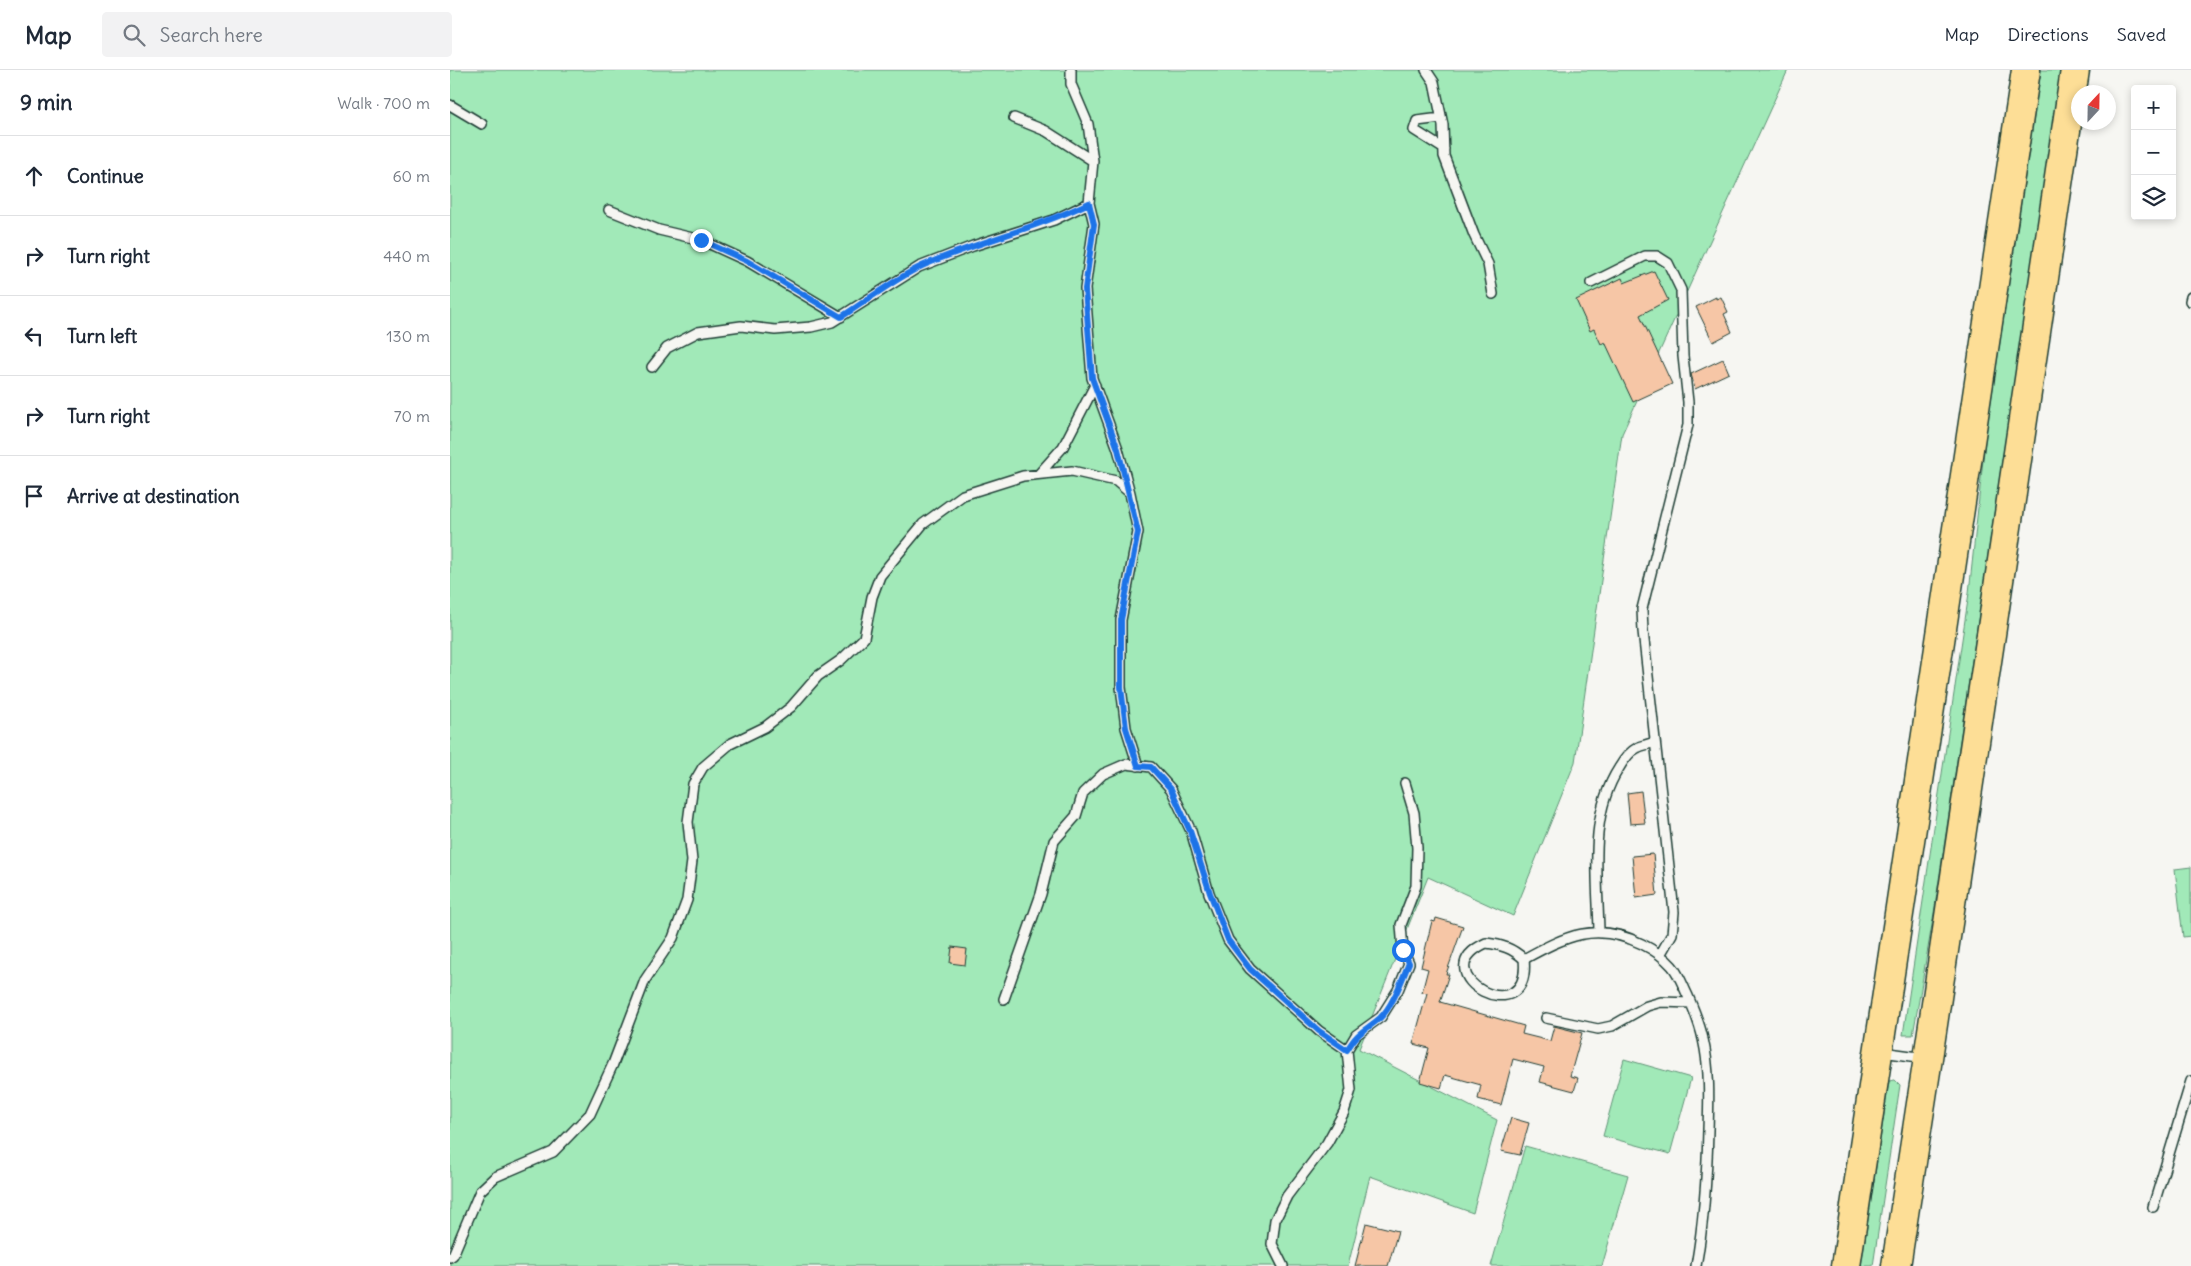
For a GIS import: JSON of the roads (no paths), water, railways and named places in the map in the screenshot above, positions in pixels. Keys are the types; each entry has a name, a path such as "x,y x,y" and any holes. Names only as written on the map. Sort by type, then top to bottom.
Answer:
{"highway":[{"path":"1846,1266 2026,70"},
{"path":"1896,1266 2075,70"}],"lane":[{"path":"1071,70 1070,84 1088,124 1093,161 1089,203 1094,224 1085,289 1092,378 1118,449 1138,532 1121,620 1121,687 1126,728 1138,766"},
{"path":"1426,70 1434,82 1441,118 1444,156 1488,264 1493,294"},
{"path":"450,105 482,124"},
{"path":"1014,118 1046,131 1093,161"},
{"path":"1441,118 1417,121 1414,130 1444,149"},
{"path":"652,367 667,348 698,332 742,326 775,330 811,327 832,322 919,267 973,246 1054,220 1089,203"},
{"path":"609,210 659,230 701,240 747,261 841,317"},
{"path":"1590,283 1645,256 1657,256 1668,262 1681,290 1682,356 1688,402 1688,425 1642,609 1674,912 1672,934 1660,955"},
{"path":"1040,474 1063,447 1095,386"},
{"path":"450,1257 453,1255 463,1233 480,1190 494,1177 553,1152 590,1114 613,1064 645,980 673,938 687,900 692,861 688,822 693,784 703,767 730,744 765,727 791,707 818,676 841,660 864,638 872,597 880,576 923,524 964,495 1023,476 1072,471 1116,481 1130,493"},
{"path":"1599,932 1597,828 1604,798 1613,777 1625,759 1637,748 1655,742"},
{"path":"1004,999 1041,894 1054,841 1076,816 1083,793 1103,774 1126,764 1151,767 1171,789 1190,831 1210,893 1228,940 1250,969 1319,1031 1347,1050"},
{"path":"1283,1266 1272,1244 1275,1220 1288,1196 1327,1142 1344,1112 1352,1090 1347,1050 1356,1035 1382,1017 1398,990 1409,963 1403,950 1400,925 1416,886 1417,848 1414,813 1405,783"},
{"path":"1524,959 1573,937 1599,932 1611,932 1624,935 1651,948 1677,972 1691,1003 1703,1038 1706,1054 1709,1102 1704,1221 1696,1266"},
{"path":"1486,943 1501,945 1515,950 1524,959 1525,970 1522,980 1515,991 1503,996 1485,993 1471,985 1465,972 1466,959 1474,948 1486,943"},
{"path":"1546,1018 1598,1030 1612,1026 1647,1006 1661,1002 1691,1003"},
{"path":"1878,1051 1928,1058"},
{"path":"2153,1207 2191,1081"}]}
